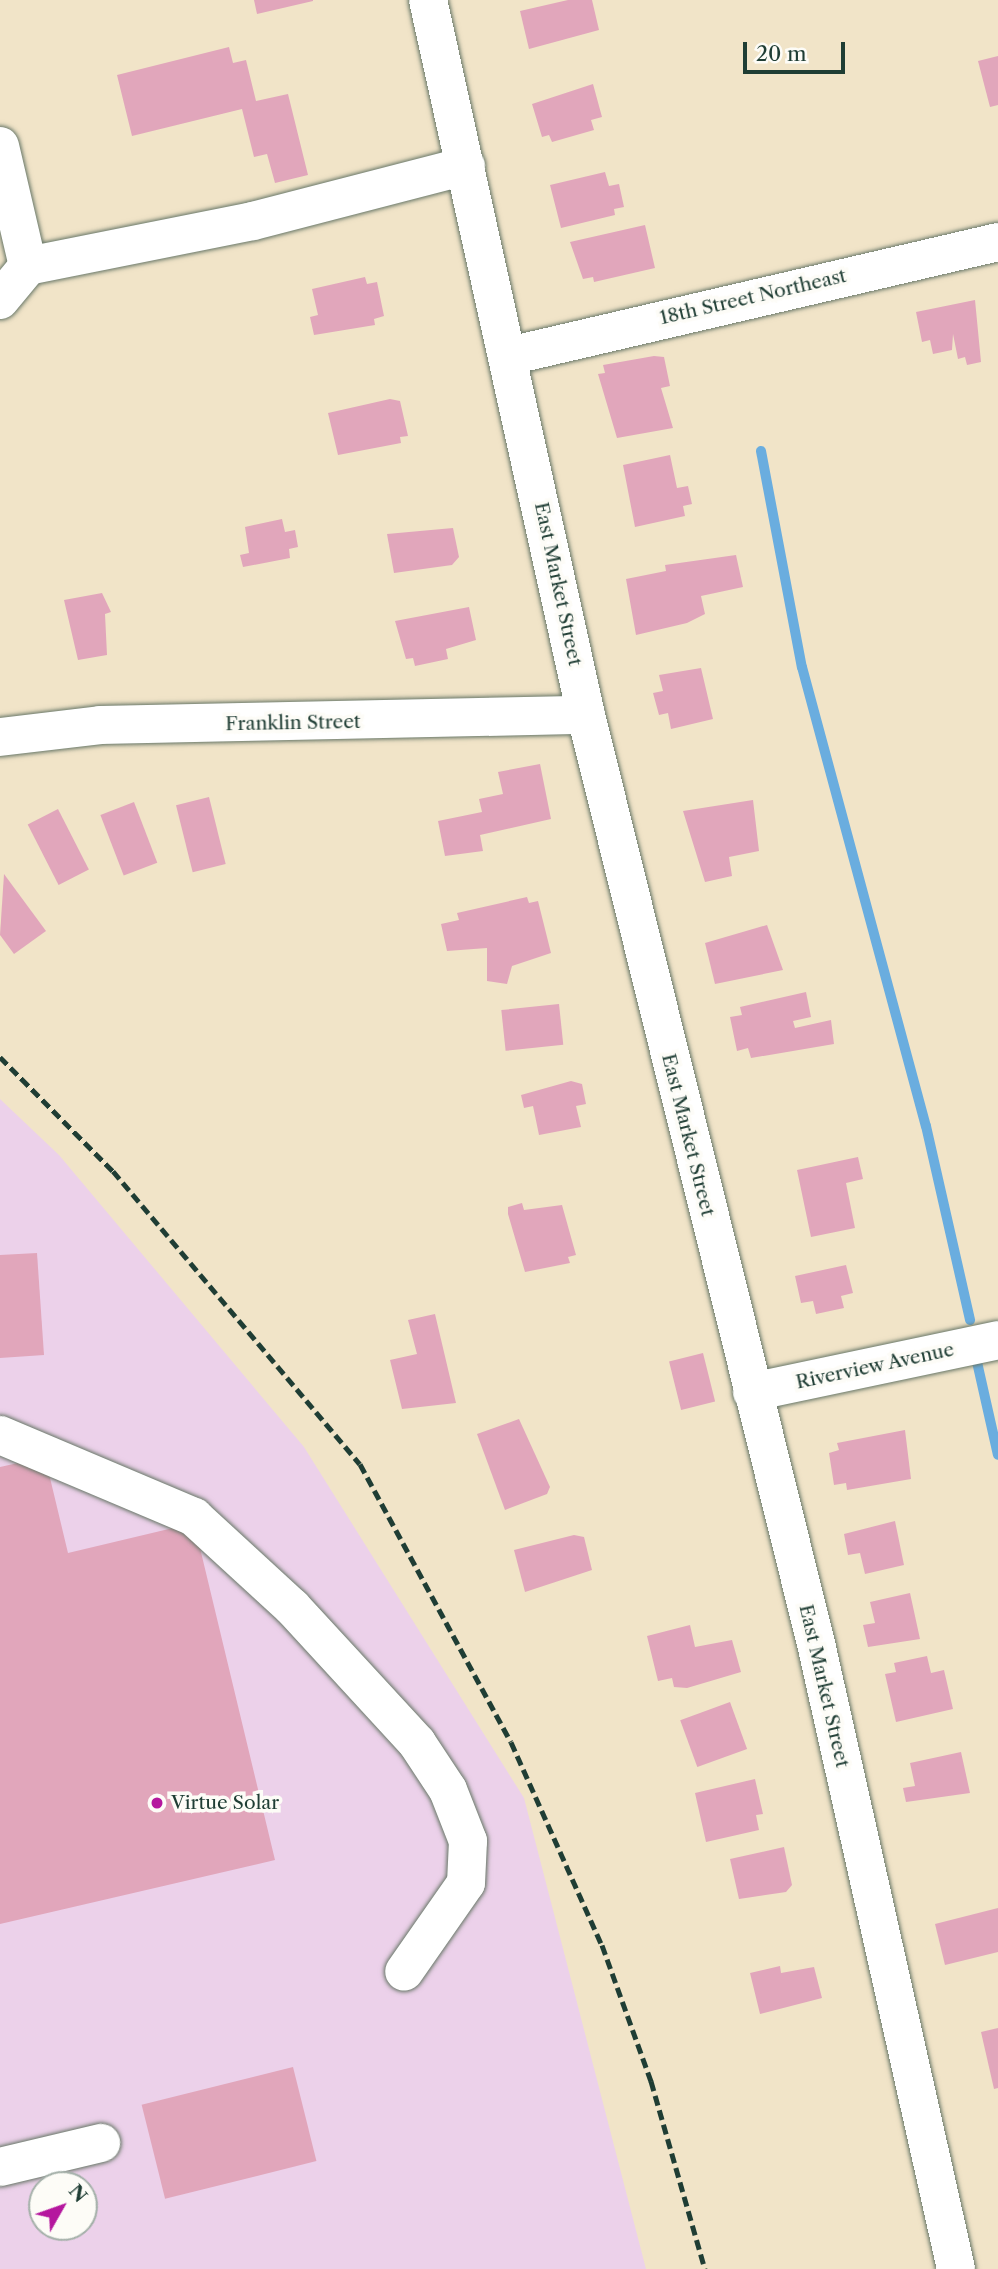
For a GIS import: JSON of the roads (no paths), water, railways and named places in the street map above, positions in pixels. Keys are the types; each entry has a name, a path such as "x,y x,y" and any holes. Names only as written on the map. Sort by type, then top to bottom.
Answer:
{"street":[{"name":"East Market Street","path":"428,0 509,356 586,715 817,1648 956,2269"},
{"path":"0,146 28,266"},
{"path":"0,300 28,266 253,221 466,166"},
{"name":"18th Street Northeast","path":"509,356 998,242"},
{"name":"Franklin Street","path":"0,737 100,725 586,715"},
{"name":"Riverview Avenue","path":"752,1392 998,1340"},
{"path":"0,1435 194,1517 292,1607 417,1743 448,1790 468,1841 466,1883 404,1972"},
{"path":"0,2167 101,2143"}],"waterway":[{"path":"761,451 802,667 926,1126 970,1320"},
{"path":"977,1362 998,1455"}],"railway":[{"path":"0,1057 113,1171 360,1464 511,1742 602,1945 651,2081 705,2269"}],"place":[{"name":"Virtue Solar","path":"157,1803"}]}
